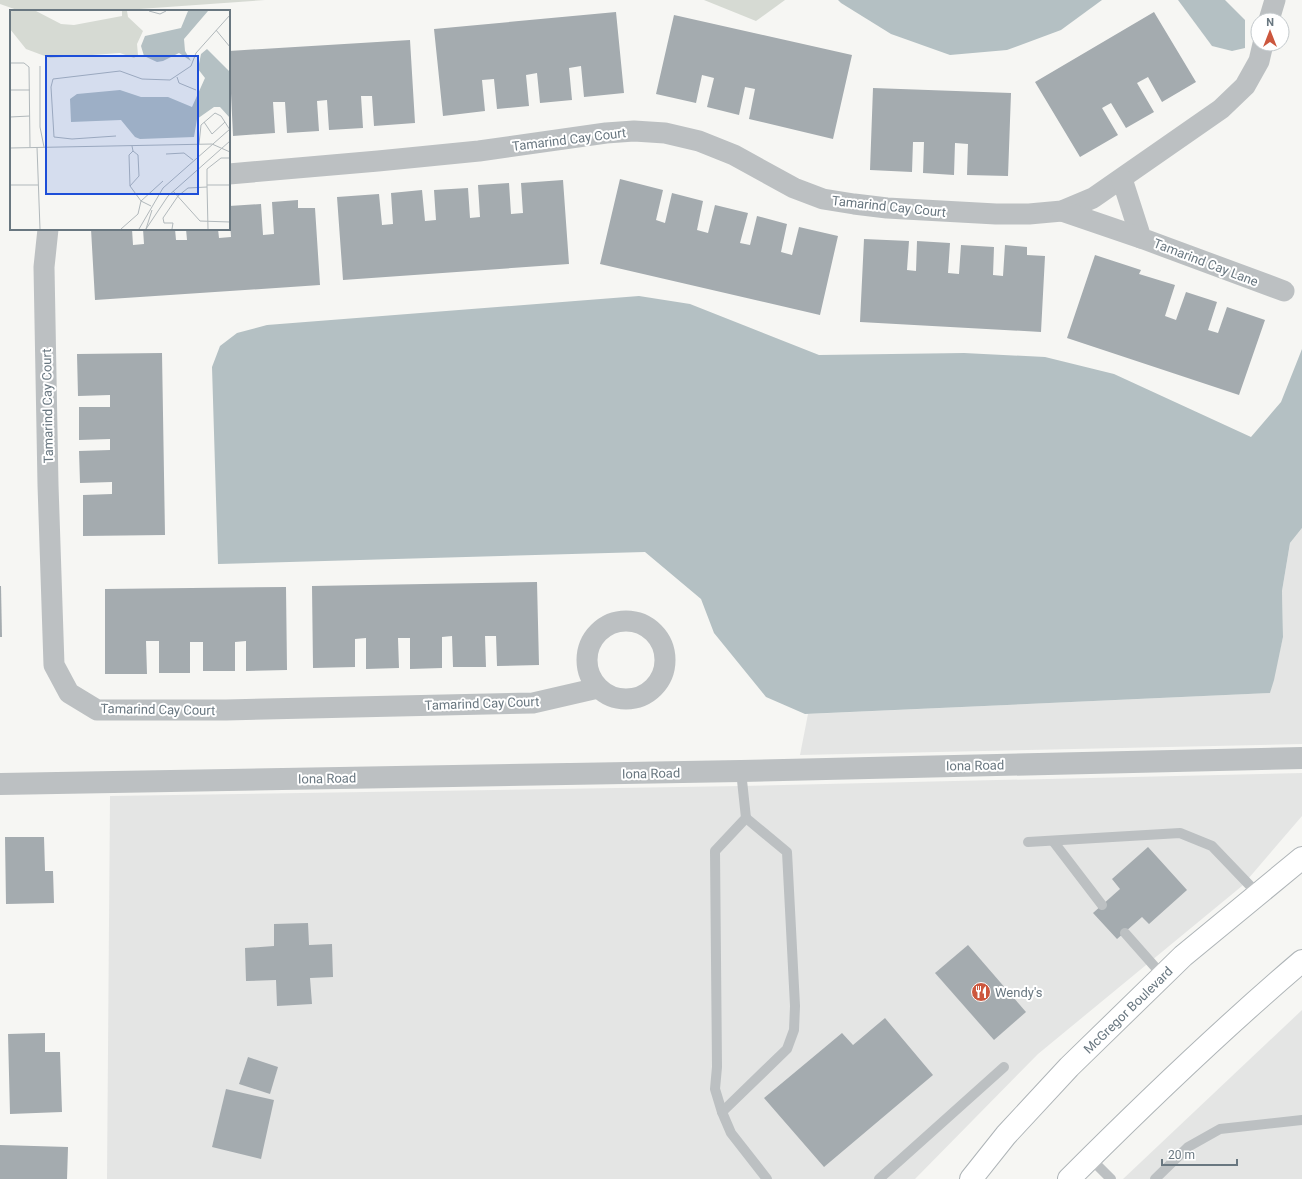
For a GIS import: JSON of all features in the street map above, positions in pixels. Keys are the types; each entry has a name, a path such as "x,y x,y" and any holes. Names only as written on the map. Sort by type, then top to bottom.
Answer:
{"main road":[{"name":"McGregor Boulevard","path":"971,1179 1006,1135 1069,1067 1183,956 1302,858"},
{"path":"1069,1179 1150,1099 1260,997 1302,961"}],"street":[{"path":"1271,12 1275,0"},
{"name":"Tamarind Cay Court","path":"230,174 479,151 606,133 634,131 665,133 698,140 734,155 794,188 823,199 887,208 996,214 1029,214 1062,211 1093,198 1222,109 1245,86 1259,61 1261,52"},
{"name":"Tamarind Cay Lane","path":"1122,179 1141,238 1284,291"},
{"name":"Tamarind Cay Court","path":"1062,211 1141,238"},
{"name":"Tamarind Cay Court","path":"48,230 44,275 48,485 54,665 69,693 97,710 226,710 533,703 598,688"},
{"name":"Iona Road","path":"0,784 741,771 1302,758"}],"lane":[{"path":"722,1112 787,1049 794,1030 795,1006 787,852 746,818 741,771"},
{"path":"746,818 715,851 715,1089 722,1112 731,1133 767,1179"},
{"path":"1028,842 1180,834 1212,846 1258,894"},
{"path":"1053,841 1102,905"},
{"path":"1125,933 1163,976"},
{"path":"879,1179 1004,1068"},
{"path":"1155,1179 1188,1147 1220,1129 1302,1120"},
{"path":"1090,1158 1110,1179"}],"shaded area":[{"path":"0,0 265,0 125,10 17,10 0,4"},
{"path":"704,0 785,0 756,21"},
{"path":"838,0 1102,0 1061,30 1007,50 950,55 891,34"},
{"path":"1178,0 1225,0 1245,20 1245,48 1232,51 1212,46"},
{"path":"639,296 690,304 819,355 964,353 1045,357 1114,374 1251,437 1281,402 1302,349 1302,528 1290,543 1282,591 1283,637 1270,693 805,714 766,697 714,633 701,599 645,552 218,564 212,367 220,346 237,333 267,325"},
{"path":"1302,528 1302,744 800,755 808,714 1270,693 1283,637 1282,591 1290,543"},
{"path":"1302,773 1302,816 1242,886 1038,1054 915,1179 107,1179 110,796 741,786"},
{"path":"1302,1010 1302,1179 1123,1179"}],"building":[{"path":"616,12 624,93 584,97 581,66 569,68 572,100 540,103 537,73 526,75 529,106 497,109 494,79 482,80 485,111 443,116 434,29"},
{"path":"1154,12 1196,82 1162,102 1148,77 1137,83 1154,112 1126,128 1111,103 1102,108 1118,135 1080,157 1035,82"},
{"path":"674,15 852,55 833,139 749,119 755,89 745,87 739,115 707,107 714,78 702,75 696,103 656,94"},
{"path":"410,40 415,123 374,126 372,96 361,96 363,128 329,130 327,100 317,101 319,131 287,133 285,102 273,102 275,133 233,136 230,51"},
{"path":"873,88 1011,93 1008,176 967,175 968,144 955,143 954,175 923,173 924,142 913,142 912,172 870,170"},
{"path":"620,179 663,190 656,220 665,223 672,193 703,201 697,230 708,233 715,205 748,213 740,243 750,245 757,216 787,224 781,252 792,255 799,227 838,236 820,315 600,264"},
{"path":"563,180 569,264 343,280 337,197 379,194 382,225 393,224 391,193 422,190 425,221 436,220 434,190 468,188 470,218 480,217 478,185 509,183 511,214 523,213 521,183"},
{"path":"298,200 298,208 315,208 320,285 95,300 91,230 132,230 133,245 144,244 143,230 175,230 176,240 187,240 186,230 218,230 219,238 231,237 230,206 261,204 263,235 274,234 272,202"},
{"path":"864,239 909,241 907,270 916,271 917,241 950,243 948,273 959,274 961,245 994,247 993,275 1003,276 1005,245 1027,247 1027,255 1045,256 1041,332 860,322"},
{"path":"1095,255 1141,270 1139,274 1175,285 1165,316 1176,320 1186,292 1217,302 1208,330 1218,333 1227,307 1265,320 1239,395 1067,338"},
{"path":"162,353 165,535 83,536 83,495 112,494 112,482 80,483 79,451 110,450 110,439 79,440 79,407 110,407 110,395 78,396 77,354"},
{"path":"537,582 539,665 497,666 496,636 485,636 486,667 453,667 452,636 442,637 442,668 410,669 410,638 398,638 399,668 366,669 366,638 355,639 355,667 313,668 312,586"},
{"path":"1,586 2,637 0,637"},
{"path":"286,587 287,670 246,671 246,641 235,642 235,671 203,671 203,642 190,642 190,673 159,673 159,641 146,641 147,674 105,674 105,589"},
{"path":"5,837 44,837 45,871 53,871 54,903 6,904"},
{"path":"1148,847 1187,890 1149,924 1142,917 1117,939 1093,913 1120,889 1112,879"},
{"path":"308,923 309,945 332,944 333,977 310,978 312,1004 277,1006 276,980 246,981 245,948 274,946 274,924"},
{"name":"Wendy's","path":"968,945 1026,1012 994,1040 935,973"},
{"path":"885,1018 933,1075 824,1167 764,1098 842,1033 853,1045"},
{"path":"45,1033 45,1052 60,1052 62,1112 10,1114 8,1034"},
{"path":"248,1057 278,1067 270,1094 239,1084"},
{"path":"226,1089 274,1100 261,1159 212,1147"},
{"path":"0,1145 68,1147 67,1179 0,1179"}],"place":[{"name":"Wendy's","path":"981,992"}]}
